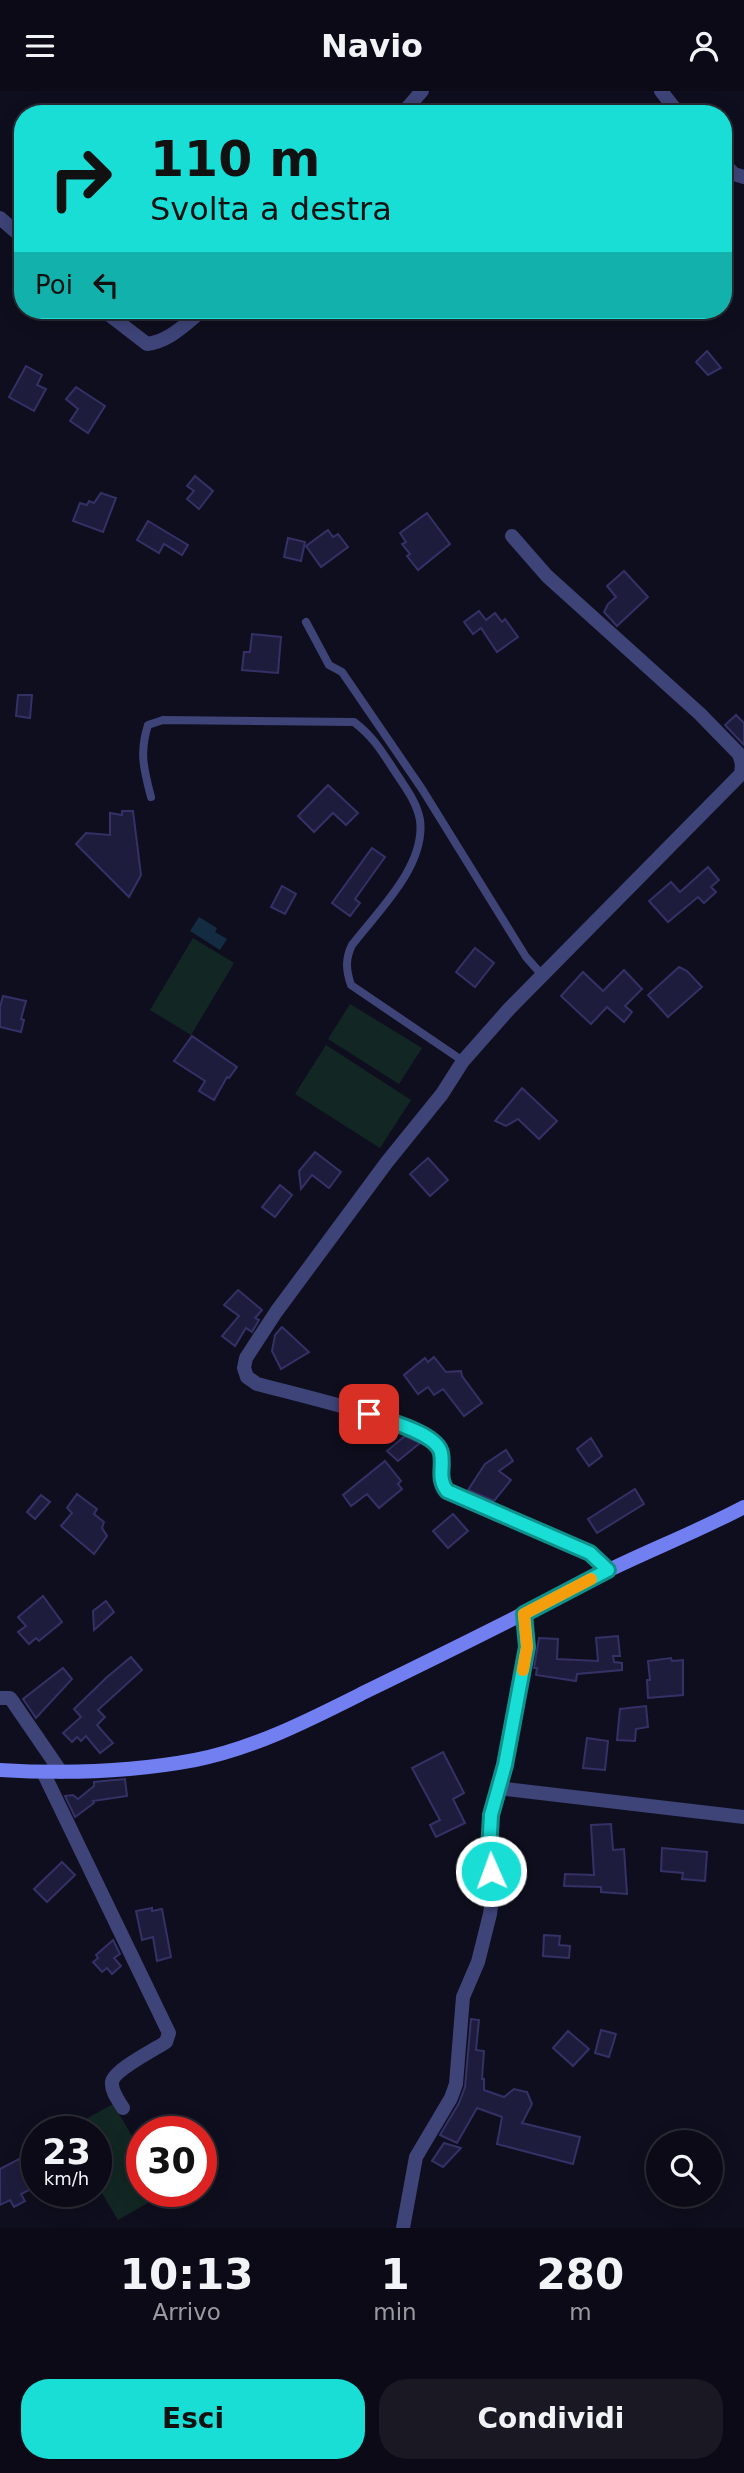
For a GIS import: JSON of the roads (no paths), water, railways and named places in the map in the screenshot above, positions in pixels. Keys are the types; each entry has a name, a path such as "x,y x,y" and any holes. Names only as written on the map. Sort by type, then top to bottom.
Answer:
{"main road":[{"path":"0,1770 61,1772 162,1765 198,1759 255,1742 326,1711 608,1570 744,1507"}],"street":[{"path":"410,105 422,91"},
{"path":"661,91 673,105"},
{"path":"0,218 14,231"},
{"path":"115,319 147,344 160,343 192,319"},
{"path":"512,536 547,576 700,714 739,754 741,774 509,1009 463,1061 442,1094 387,1162 276,1312 246,1358 244,1368 247,1377 257,1384 369,1414 430,1437 438,1444 442,1454 440,1476 447,1491 590,1553 608,1570"},
{"path":"403,2228 416,2157 451,2098 456,2084 463,1997 478,1962 490,1914 493,1891 489,1851 491,1815 520,1692 527,1647 524,1614"},
{"path":"0,1699 13,1702 61,1772"},
{"path":"43,1772 169,2033 166,2042 114,2074 111,2084 123,2108"},
{"path":"498,1788 744,1817"}],"lane":[{"path":"306,622 328,665 342,672 367,708 422,789 526,957 543,976"},
{"path":"151,797 142,763 144,737 148,725 163,720 354,722 371,735 415,804 420,821 419,845 413,865 352,945 346,957 347,972 351,985 463,1061"}],"water":[{"path":"199,917 217,928 215,932 227,939 220,950 190,931"}]}
